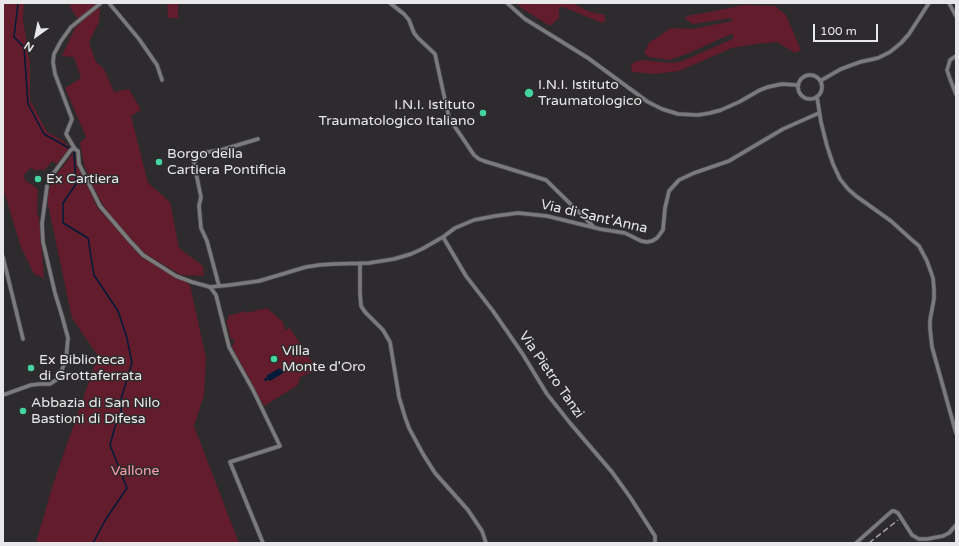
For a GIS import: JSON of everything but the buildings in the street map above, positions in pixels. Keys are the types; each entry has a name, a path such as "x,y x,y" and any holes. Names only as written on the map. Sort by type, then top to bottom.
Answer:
{"street":[{"name":"Via di Sant'Anna","path":"102,3 71,27 54,54 53,62 55,74 72,119 66,134 75,149 78,151 79,164 100,206 129,240 143,254 176,276 210,287 259,281 313,266 384,261 404,256 422,249 455,228 474,220 518,213 547,216 600,229 625,233 642,241 652,241 657,238 663,230 665,208 669,191 679,180 694,173 729,161 783,129 819,113"},
{"path":"109,3 140,39 157,65 162,80"},
{"path":"390,3 404,14 409,20 414,33 435,54 449,118 478,159 546,180 594,227"},
{"path":"507,3 525,19 588,58 648,102 662,109 678,114 698,115 710,113 739,102 768,87 780,84 797,85"},
{"path":"820,81 841,69 860,62 878,58 890,52 909,34 929,3"},
{"path":"949,3 956,16"},
{"path":"956,56 950,60 948,65 948,74 956,94"},
{"path":"817,97 809,99 801,96 797,85 801,78 808,74 815,76 820,81 822,88 817,97 819,113 830,155 842,182 856,196 891,221 919,246 927,261 931,272 934,289 934,299 930,320 931,342 956,433"},
{"path":"219,286 207,241 201,228 199,206 201,197 194,163 201,153 222,150 258,138"},
{"path":"53,174 71,150 75,149"},
{"path":"3,395 30,385 50,384 60,375 66,359 68,338 55,293 43,242 42,224 47,186"},
{"name":"Via Pietro Tanzi","path":"443,237 466,276 493,311 522,353 547,394 612,472 655,536 655,543"},
{"path":"3,257 23,339"},
{"path":"360,263 361,306 384,331 391,344 399,397 408,426 435,473 466,508 482,531 486,543"},
{"path":"210,287 216,295 229,347 256,396 280,446 230,462 263,543"},
{"path":"856,543 894,510 898,513 912,535 919,539 931,539 943,536 949,533 956,525"}],"green space":[{"path":"3,3 24,3 23,19 30,64 30,100 47,132 62,140 70,147 57,164 52,161 44,171 40,169 37,171 30,168 24,175 25,180 38,189 37,214 39,217 44,278 34,274 21,247 3,188"},
{"path":"72,3 99,3 99,22 89,42 96,62 104,69 114,92 129,89 141,110 131,116 148,183 170,202 179,248 203,266 204,276 181,275 144,253 119,227 103,205 92,184 84,165 80,143 86,137 65,88 81,78 74,57 62,56 76,26 81,24 70,7"},
{"path":"167,3 178,3 178,18 168,18"},
{"path":"516,3 572,3 590,12 605,15 605,21 602,23 563,7 559,7 559,18 550,26"},
{"path":"744,5 775,6 786,15 801,50 795,53 777,42 755,44 732,48 679,71 655,74 632,72 631,65 635,62 643,60 669,63 680,62 733,39 733,34 670,60 649,57 644,53 649,43 671,28 692,29 733,21 731,18 693,24 684,18 691,15"},
{"name":"Vallone","path":"73,153 97,207 140,255 190,285 206,358 204,395 194,426 239,543 36,543 53,484 98,356 72,318 46,195 55,177"},
{"name":"Villa Monte d'Oro","path":"267,308 283,322 285,330 290,328 317,370 300,377 298,385 264,406 232,347 235,340 231,339 226,320 228,320 228,316 245,311 246,313"}],"water":[{"path":"280,368 283,373 270,381 268,379 265,381 265,378 268,378 266,376"}],"waterway":[{"path":"18,3 14,37 24,47 28,104 44,134 69,148"},
{"path":"74,153 76,184 63,203 63,223 88,238 94,275 118,311 127,338 132,363 121,399 121,412 110,445 127,488 106,519 93,543"}],"tunnel":[{"path":"47,186 53,174"}],"railway":[{"path":"869,543 898,520"}],"place":[{"name":"I.N.I. Istituto Traumatologico","path":"529,93"},
{"name":"I.N.I. Istituto Traumatologico Italiano","path":"483,113"},
{"name":"Borgo della Cartiera Pontificia","path":"159,162"},
{"name":"Ex Cartiera","path":"38,179"},
{"name":"Villa Monte d'Oro","path":"274,359"},
{"name":"Ex Biblioteca di Grottaferrata","path":"31,368"},
{"name":"Abbazia di San Nilo Bastioni di Difesa","path":"23,411"}]}
